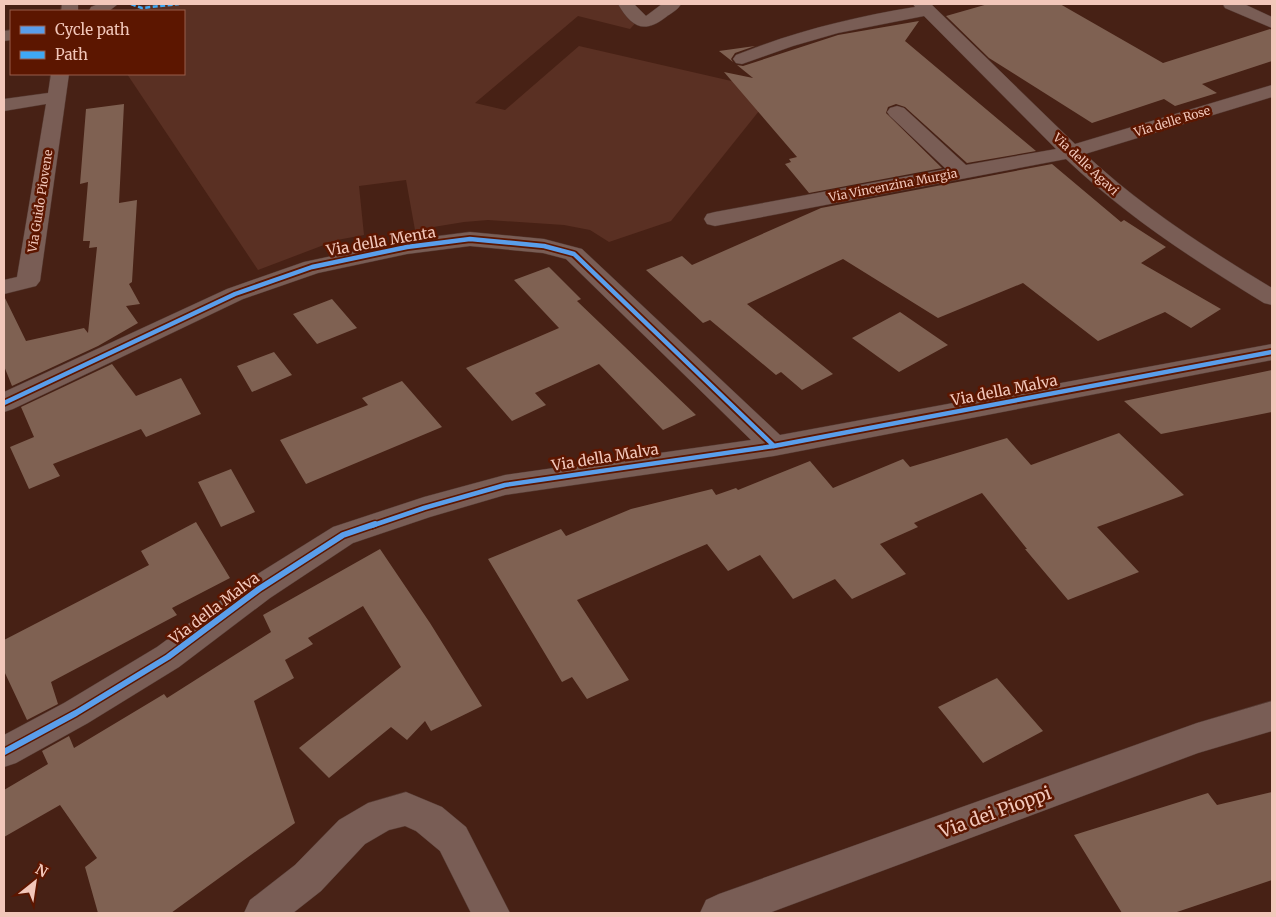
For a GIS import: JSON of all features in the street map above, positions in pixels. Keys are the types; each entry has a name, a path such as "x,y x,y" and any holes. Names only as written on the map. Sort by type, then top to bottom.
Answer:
{"street":[{"path":"99,10 110,4"},
{"path":"626,4 636,18 644,22 650,21 673,4"},
{"path":"1231,4 1272,23"},
{"path":"742,59 774,46 832,29 924,7"},
{"name":"Via delle Agavi","path":"924,7 1071,152 1118,194 1172,234 1272,298"},
{"path":"4,106 57,97 60,75"},
{"name":"Via delle Rose","path":"1071,152 1272,91"},
{"name":"Via Guido Piovene","path":"4,287 28,281 57,97"},
{"path":"897,112 961,172"},
{"name":"Via Vincenzina Murgia","path":"715,219 1071,152"},
{"name":"Via della Menta","path":"4,403 236,294 312,267 407,247 470,239 544,246 574,254 774,446"},
{"name":"Via della Malva","path":"4,752 76,713 168,657 259,589 343,535 424,508 505,485 774,446 1272,352"},
{"name":"Via dei Pioppi","path":"719,913 1197,738 1272,716"},
{"path":"263,913 308,878 352,832 382,815 406,809 429,819 453,839 491,913"}],"shaded area":[{"path":"149,4 623,4 642,16 630,29 578,16 475,103 505,110 579,46 775,91 671,221 609,242 590,230 564,225 488,220 415,230 406,180 359,186 364,235 337,240 258,270 128,75 185,75 185,10 134,10"}],"building":[{"path":"988,4 1060,4 1163,63 1270,29 1272,30 1272,61 1202,84 1217,93 1175,106 1164,99 1092,123 989,58 946,16"},
{"path":"919,21 905,41 1036,151 967,163 905,107 896,104 888,107 886,113 942,168 809,193 785,164 791,162 789,159 797,157 724,72 753,78 737,65 743,66 838,35"},
{"path":"755,46 735,53 731,59 733,62 719,51"},
{"path":"124,104 119,203 137,200 132,282 129,284 140,304 126,306 138,323 98,346 12,386 4,366 4,296 26,341 84,328 88,333 97,247 89,248 90,241 83,241 88,182 80,184 86,109"},
{"path":"1052,164 1121,222 1124,220 1166,247 1141,263 1221,309 1191,328 1165,312 1098,341 1023,283 938,318 843,259 747,304 833,374 802,390 781,372 776,375 710,320 703,323 646,270 682,256 692,265 821,208"},
{"path":"549,267 581,299 577,301 696,415 663,430 599,364 535,393 546,405 512,421 466,368 559,328 514,280"},
{"path":"332,299 357,328 317,344 293,314"},
{"path":"900,312 948,345 899,372 852,338"},
{"path":"274,352 292,375 252,392 237,366"},
{"path":"112,364 136,396 181,378 201,414 146,437 141,429 53,464 60,476 29,489 10,447 34,437 21,407"},
{"path":"1272,370 1272,412 1161,434 1124,401"},
{"path":"402,381 442,427 306,484 280,440 368,405 362,398"},
{"path":"1119,433 1184,495 1097,527 1139,572 1068,600 1025,549 1027,549 982,493 914,523 918,527 880,544 906,574 852,599 835,579 793,599 760,555 728,571 707,544 577,600 629,680 587,699 572,677 562,682 488,559 561,529 566,536 631,509 712,489 716,495 736,488 738,490 810,461 833,488 903,459 910,467 1007,438 1031,465"},
{"path":"231,469 255,512 221,527 198,482"},
{"path":"196,522 230,578 172,608 177,615 51,682 58,704 27,720 4,671 4,640 149,565 141,551"},
{"path":"380,549 430,623 482,706 431,731 425,721 407,740 391,727 329,778 299,748 401,667 363,606 308,638 313,644 285,660 294,678 254,701 295,823 171,913 98,913 85,867 97,858 60,805 4,837 4,790 48,764 42,751 69,736 74,748 164,694 167,698 271,632 263,615"},
{"path":"997,678 1043,731 983,763 938,707"},
{"path":"1272,792 1272,880 1174,913 1122,913 1074,835 1208,793 1217,805"}],"marked path":[{"path":"131,4 142,8 179,4"}],"cycle path":[{"path":"4,403 235,294 312,267 407,247 470,239 544,246 574,254 774,446"},
{"path":"4,752 76,713 168,657 259,589 343,535 424,508 505,485 774,446 1272,352"}]}
